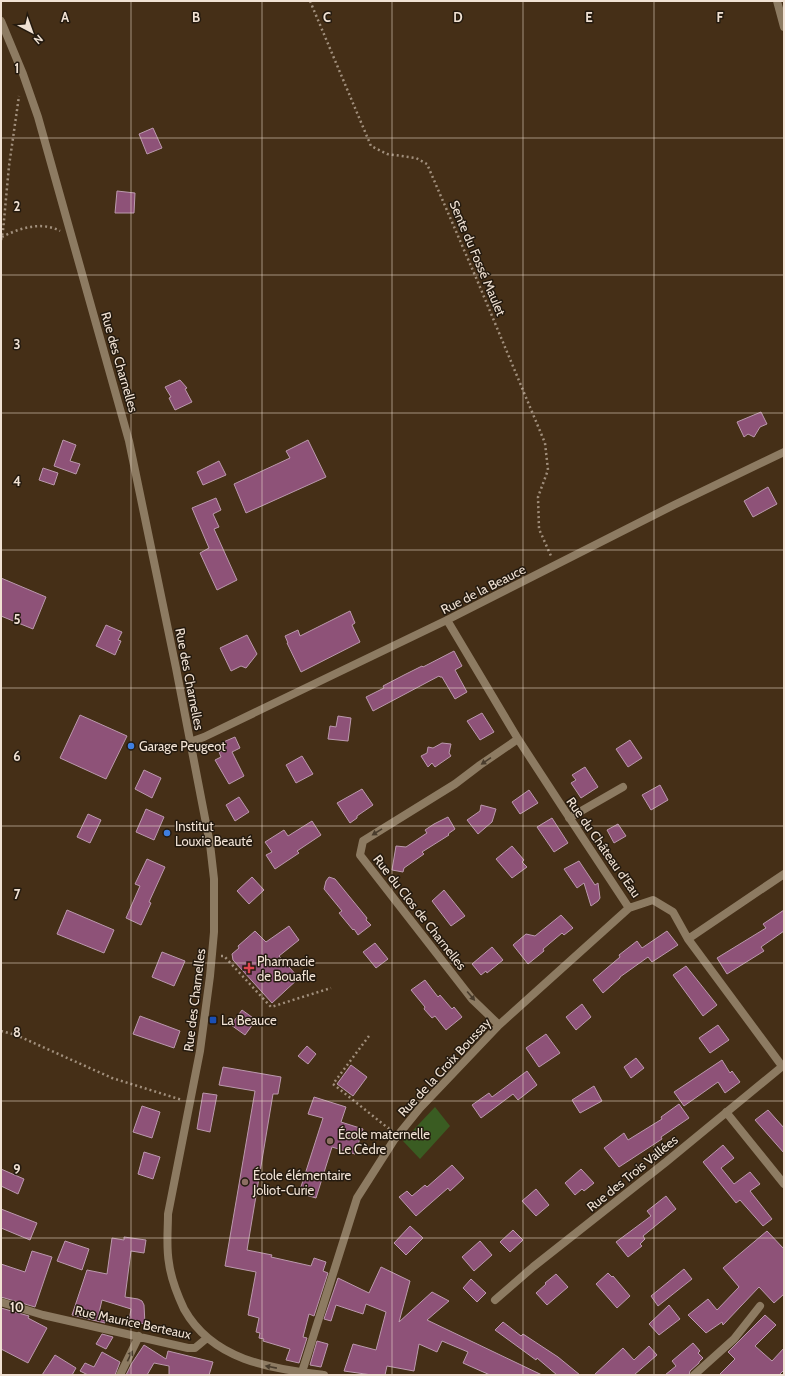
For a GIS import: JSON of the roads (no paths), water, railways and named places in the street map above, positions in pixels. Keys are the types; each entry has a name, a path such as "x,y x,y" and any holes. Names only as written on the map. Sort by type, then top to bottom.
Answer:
{"street":[{"path":"777,1 784,27"},
{"name":"Rue des Charnelles","path":"1,20 23,74 38,117 129,441 207,823 213,872 214,932 212,954 205,1021 168,1214 167,1240 168,1263 173,1285 180,1301 194,1325 207,1338"},
{"name":"Rue de la Beauce","path":"190,742 204,737 447,620 784,452"},
{"name":"Rue du Château d'Eau","path":"447,620 518,739 629,908 653,900 673,912 688,939 783,1065"},
{"name":"Rue du Clos de Charnelles","path":"499,1025 472,999 360,856 363,841 455,784 480,764 518,739"},
{"path":"569,818 623,787"},
{"path":"688,939 784,874"},
{"name":"Rue de la Croix Boussay","path":"302,1372 357,1198 394,1140 420,1108 499,1025 629,908"},
{"name":"Rue des Trois Vallées","path":"495,1300 533,1266 783,1065"},
{"path":"726,1112 784,1184"},
{"name":"Rue Maurice Berteaux","path":"1,1302 43,1315 188,1348 195,1348 207,1338 228,1352 244,1360 324,1375"},
{"path":"694,1375 734,1339 760,1306"},
{"path":"120,1375 139,1336"}],"place":[{"name":"Garage Peugeot","path":"131,746"},
{"name":"Institut Louxie Beauté","path":"167,833"},
{"name":"Pharmacie de Bouafle","path":"249,968"},
{"name":"La Beauce","path":"213,1020"},
{"name":"École maternelle Le Cèdre","path":"330,1141"},
{"name":"École élémentaire Joliot-Curie","path":"245,1182"}]}
